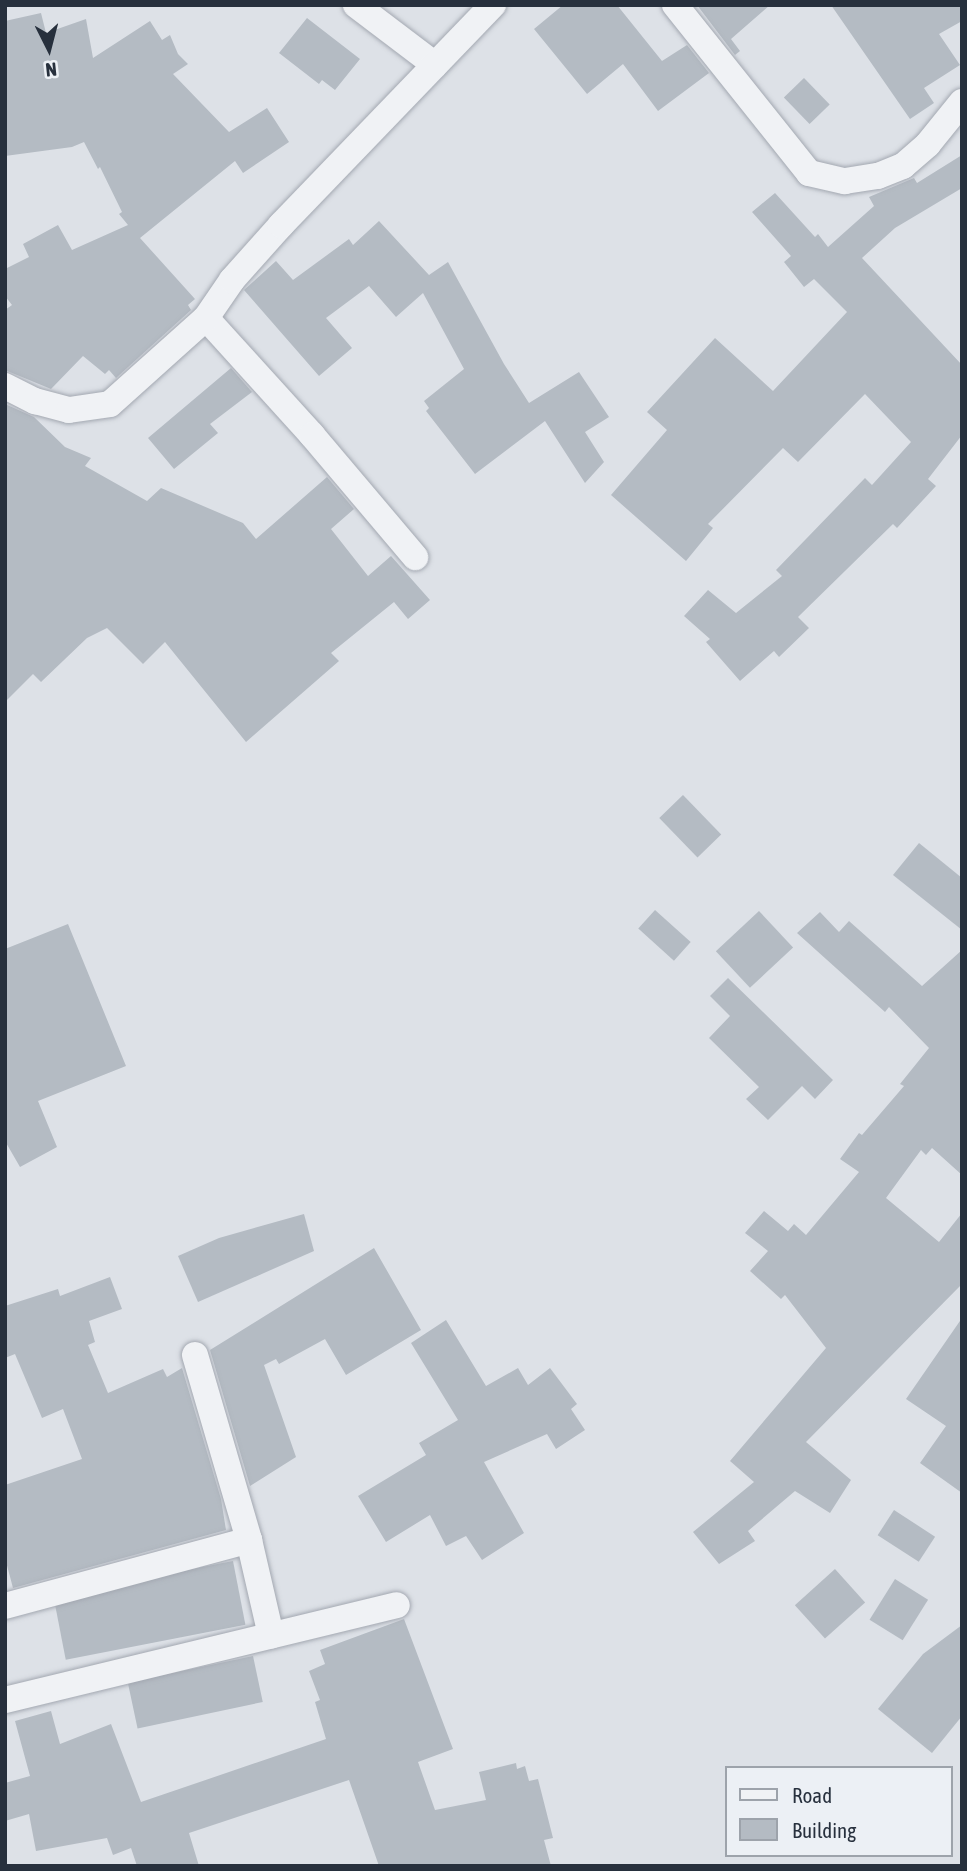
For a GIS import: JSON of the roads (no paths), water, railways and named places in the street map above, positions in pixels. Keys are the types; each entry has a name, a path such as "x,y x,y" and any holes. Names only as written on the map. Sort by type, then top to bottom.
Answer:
{"street":[{"path":"356,5 435,65"},
{"path":"5,386 35,401 69,410 110,404 206,318 249,261 493,5"},
{"path":"675,5 809,173 845,181 878,176 903,166 928,144 962,102"},
{"path":"206,318 312,435 415,557"},
{"path":"195,1355 249,1540 271,1635"},
{"path":"5,1606 249,1540"},
{"path":"5,1700 397,1605"}]}
